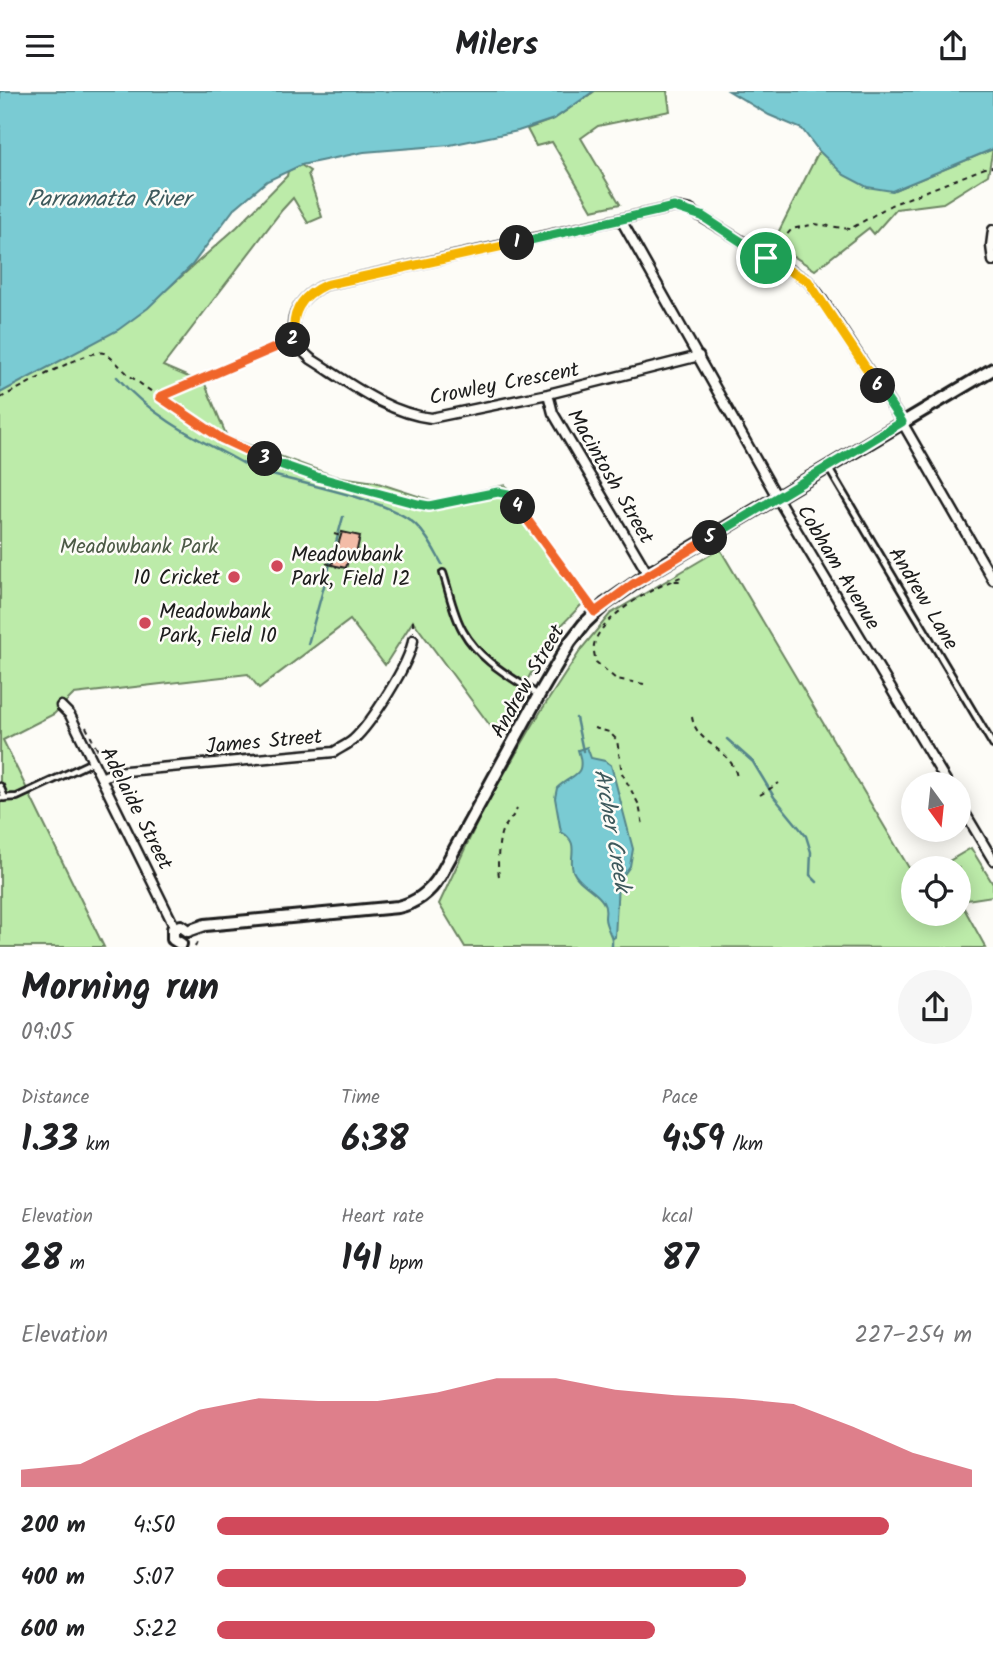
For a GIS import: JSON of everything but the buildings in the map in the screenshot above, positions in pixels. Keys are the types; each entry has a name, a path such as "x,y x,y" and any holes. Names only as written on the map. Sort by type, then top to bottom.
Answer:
{"main road":[{"name":"Andrew Street","path":"193,932 205,925 398,907 419,898 440,876 538,695 570,642 595,612 648,574 993,369"},
{"path":"181,926 193,932 182,946 173,939 172,932 175,928 181,926"}],"street":[{"path":"295,339 295,313 312,291 325,285 674,207 690,210 808,281 902,422 993,580"},
{"name":"Cobham Avenue","path":"621,220 778,498 941,772"},
{"path":"993,230 993,261"},
{"name":"Crowley Crescent","path":"295,339 301,351 311,359 395,410 431,418 548,394 699,356"},
{"name":"Macintosh Street","path":"548,394 553,413 648,574"},
{"name":"James Street","path":"100,778 115,772 334,752 353,740 374,713 411,653 413,640"},
{"name":"Adelaide Street","path":"61,706 70,715 175,928"},
{"path":"971,819 989,844 993,860"}],"lane":[{"name":"Andrew Lane","path":"828,467 993,745"},
{"path":"443,573 462,630 475,646 506,674 538,695"},
{"path":"0,786 3,798 17,797 92,762"}],"path":[{"path":"766,258 792,229 815,224 850,229 891,205 993,167"},
{"path":"160,397 295,339"},
{"path":"0,398 79,357 96,352 104,353 138,382 203,428 251,453 317,477 429,506 498,492 508,494 595,612"},
{"path":"334,534 341,537"},
{"path":"326,563 337,567"},
{"path":"644,684 616,679 596,662 594,645 604,628 618,613 660,585 674,581"},
{"path":"413,621 413,640"},
{"path":"692,717 696,732 730,761 737,776"},
{"path":"594,728 609,732 617,740 622,773 639,805 643,825"},
{"path":"760,795 779,783"},
{"path":"499,876 497,860 501,849 500,836 517,809"},
{"path":"193,932 195,947"}],"green space":[{"path":"595,91 667,91 670,111 598,126 581,138 620,204 592,210 552,142 536,146 527,129 554,119"},
{"path":"993,91 892,191 993,149 988,175 943,203 896,209 874,234 869,228 815,270 773,243 819,151"},
{"name":"Meadowbank Park","path":"301,165 310,171 308,174 322,217 308,223 293,198 163,366 205,384 227,437 334,476 375,482 433,501 505,485 587,599 552,635 497,735 413,621 385,665 350,620 259,688 248,674 74,694 54,714 3,740 104,947 0,947 0,375 165,291 237,227 287,176 288,171"},
{"path":"720,549 902,856 901,926 971,926 971,921 985,947 465,947 439,904 483,810 541,711 582,648 610,614"},
{"path":"971,848 993,884 993,896 971,899 971,856 957,856"}],"water":[{"name":"Parramatta River","path":"0,91 594,91 554,119 518,131 450,145 364,152 301,165 267,181 234,209 192,265 148,308 118,330 0,393"},
{"path":"729,91 993,91 993,149 892,191 867,187 844,175 819,151 802,129 769,115"},
{"path":"587,747 591,758 611,765 633,849 630,866 618,883 615,937 612,939 603,902 573,871 572,845 561,832 555,798 557,788 576,774 581,766 578,750"}],"waterway":[{"name":"Archer Creek","path":"117,377 169,422 252,468 363,499 402,515 423,533 442,564"},
{"path":"308,644 343,517"},
{"name":"Archer Creek","path":"576,718 583,751"},
{"path":"727,739 753,762 774,797 806,836 811,852 810,875 817,882"},
{"name":"Archer Creek","path":"612,937 612,947"}],"place":[{"name":"Meadowbank Park, Field 12","path":"277,566"},
{"name":"10 Cricket","path":"234,577"},
{"name":"Meadowbank Park, Field 10","path":"145,623"}],"route":[{"path":"674,207 702,216 766,258 808,281 902,422 648,574 595,612 508,494 488,493 429,506 394,499 279,465 251,453 203,428 160,397 295,339 295,313 312,291 325,285 674,207"}]}
